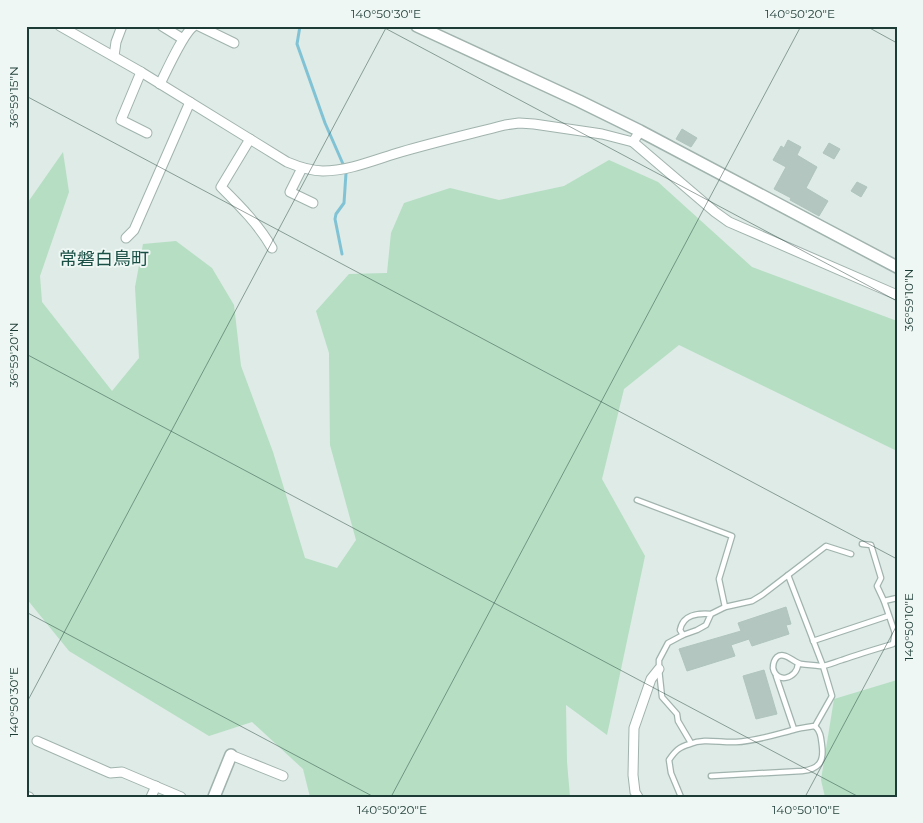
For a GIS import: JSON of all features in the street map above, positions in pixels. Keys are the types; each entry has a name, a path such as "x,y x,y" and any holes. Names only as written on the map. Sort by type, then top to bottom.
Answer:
{"street":[{"path":"60,26 141,72 286,162 302,168 324,171 345,168 449,139 519,123 602,134 633,142 728,222 897,296"},
{"path":"114,56 116,42 122,26"},
{"path":"162,26 183,39"},
{"path":"160,84 183,39 190,28 194,26"},
{"path":"199,26 234,43"},
{"path":"417,26 640,131 897,267"},
{"path":"141,72 120,120 147,133"},
{"path":"126,238 134,230 190,102"},
{"path":"633,142 640,131"},
{"path":"250,139 221,187 254,220 272,248"},
{"path":"302,168 290,192 313,202"},
{"path":"638,797 635,792 633,775 634,728 651,679 659,669"},
{"path":"37,741 110,773 122,772 181,797"},
{"path":"214,797 231,755 283,776"},
{"path":"151,797 156,786"}],"lane":[{"path":"637,500 732,536 719,579 726,607"},
{"path":"794,729 773,668 777,657 785,656 795,660 798,664 823,666 893,644 896,632 877,586 881,578 871,545 862,544"},
{"path":"683,635 680,630 681,624 695,613 711,614 726,607 752,601 826,546 851,554"},
{"path":"788,575 823,666 832,696 815,726"},
{"path":"884,602 897,598"},
{"path":"691,743 678,721 677,714 662,698 659,660 668,643 706,625 711,614"},
{"path":"813,641 888,616"},
{"path":"776,674 783,678 788,678 795,673 798,664"},
{"path":"681,797 671,773 669,760 676,750 691,743 741,742 762,739 794,729 815,726"},
{"path":"711,776 802,771 813,768 821,761 823,754 820,731 815,726"}],"green space":[{"path":"63,152 69,192 40,276 42,302 112,391 139,358 135,287 143,244 176,241 212,268 234,305 241,366 273,452 305,558 337,568 356,540 330,445 329,353 316,311 349,274 387,273 391,233 404,203 450,188 499,200 564,186 609,160 658,182 752,267 897,321 897,451 679,345 624,389 602,479 645,556 607,735 566,705 570,797 310,797 303,769 252,722 209,736 69,651 26,598 26,205"},
{"path":"897,680 897,797 825,797 821,780 834,699"}],"building":[{"path":"682,129 697,138 691,147 676,139"},
{"path":"788,140 801,147 797,155 817,167 806,188 828,201 819,216 774,189 786,167 773,160 781,146 784,148"},
{"path":"829,143 840,149 834,159 823,153"},
{"path":"857,182 867,187 861,197 851,191"},
{"path":"786,607 791,624 786,625 789,634 752,646 749,639 731,645 735,656 687,671 679,649 741,631 738,623"},
{"path":"764,670 777,714 756,719 743,676"}],"waterway":[{"path":"300,26 297,44 325,123 346,173 344,203 336,214 335,219 342,254"}],"district":[{"name":"常磐白鳥町","path":"104,259"}]}
